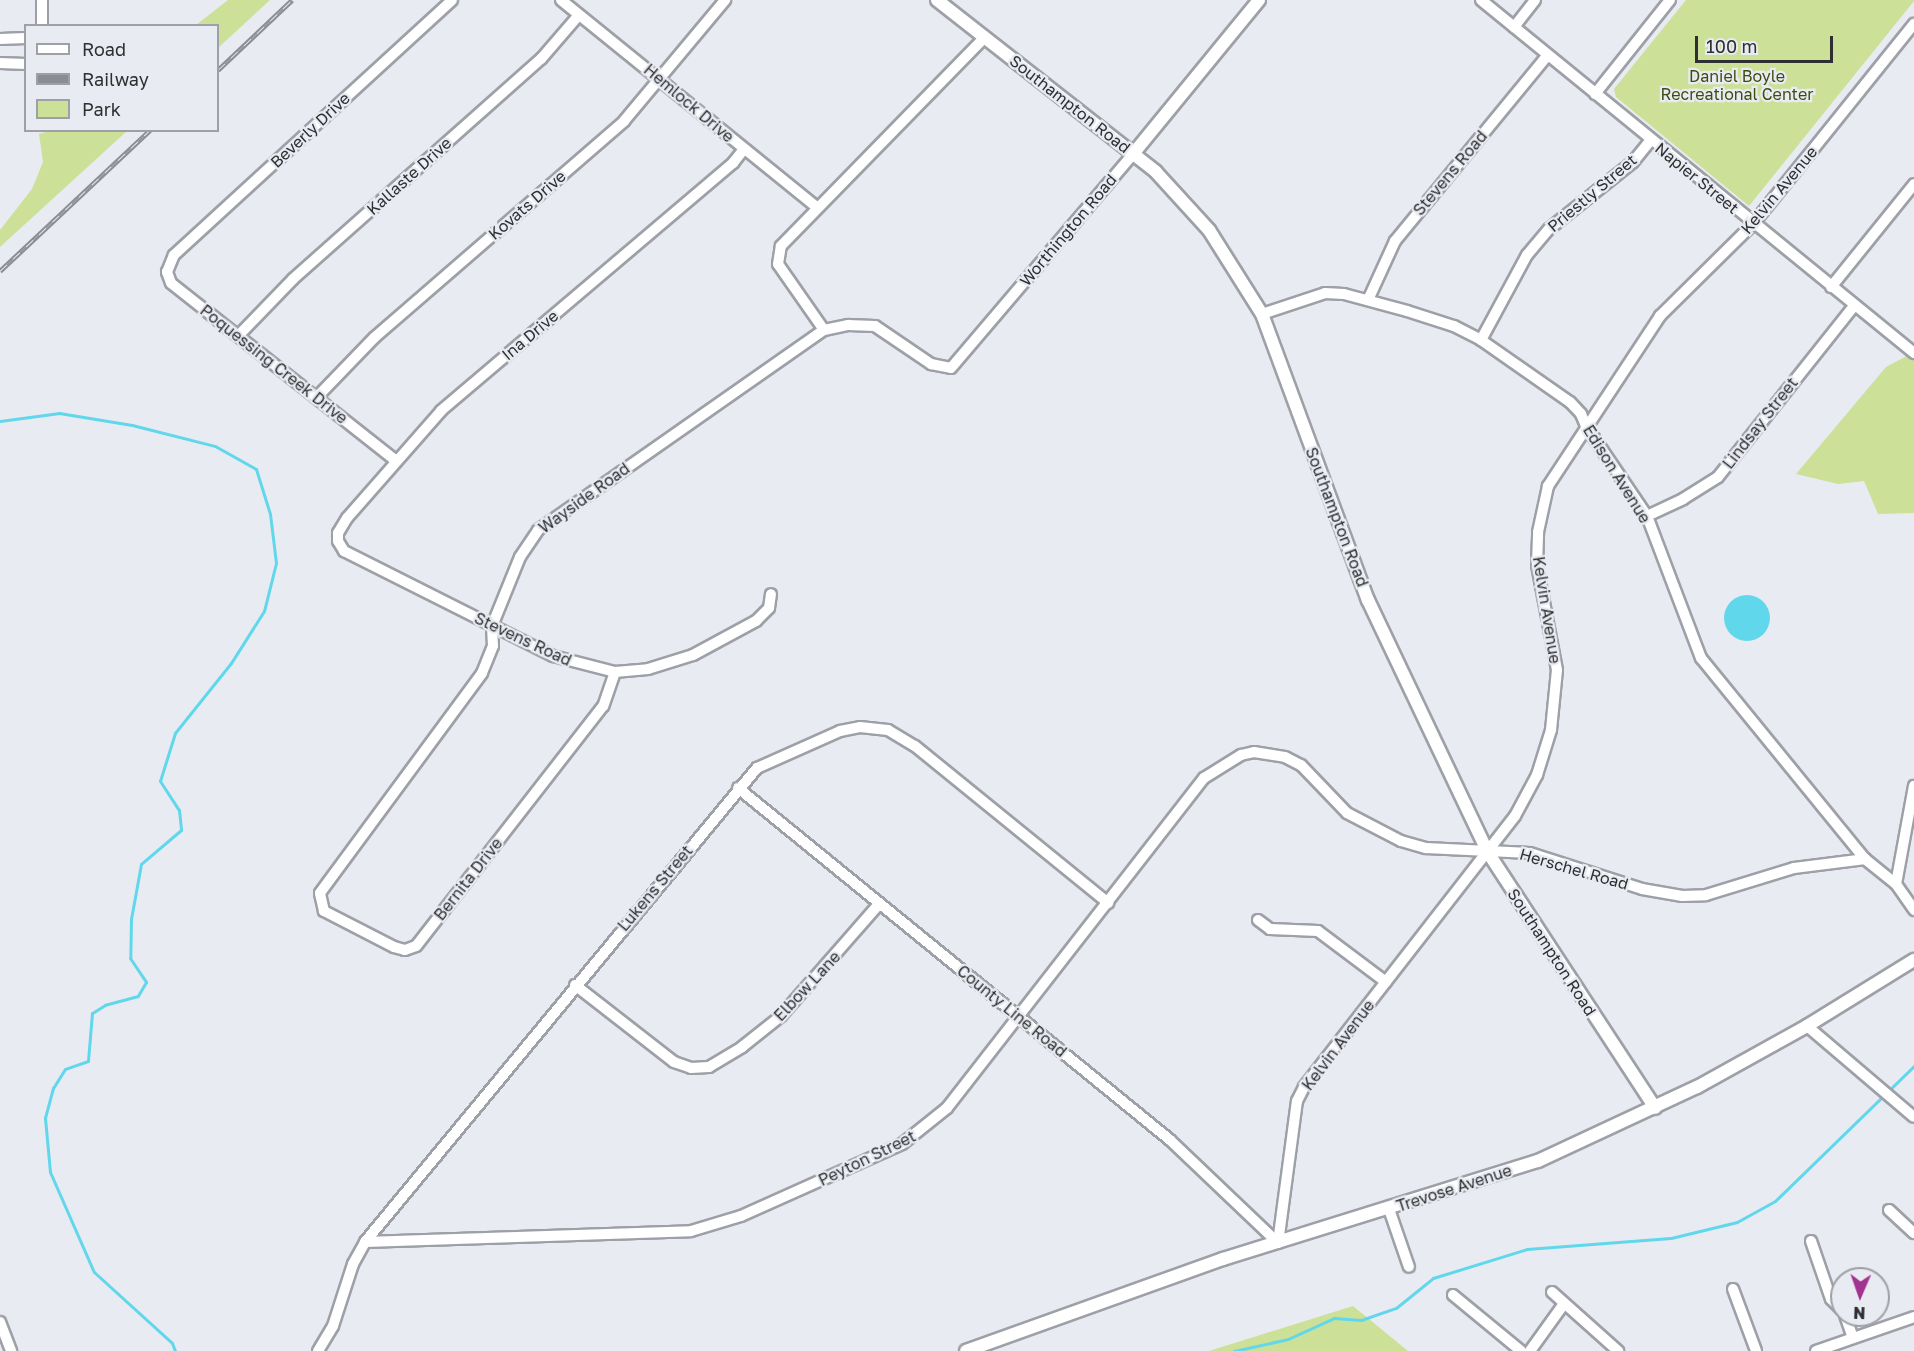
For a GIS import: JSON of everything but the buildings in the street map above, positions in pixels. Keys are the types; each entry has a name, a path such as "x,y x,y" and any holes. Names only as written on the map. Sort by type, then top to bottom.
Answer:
{"street":[{"path":"42,0 42,24"},
{"name":"Beverly Drive","path":"170,261 452,0"},
{"name":"Hemlock Drive","path":"561,0 816,207"},
{"name":"Kovats Drive","path":"317,397 375,337 624,121 725,0"},
{"name":"Southampton Road","path":"937,0 1156,172 1209,230 1262,314 1368,600 1487,851 1656,1108"},
{"name":"Worthington Road","path":"824,330 849,325 875,326 941,368 951,368 963,358 1259,0"},
{"name":"Napier Street","path":"1481,0 1854,306 1912,348"},
{"path":"1514,27 1535,0"},
{"path":"1595,94 1670,0"},
{"name":"Kallaste Drive","path":"238,336 293,279 541,59 579,15"},
{"name":"Kelvin Avenue","path":"1278,1243 1297,1101 1515,816 1537,775 1551,730 1557,670 1537,565 1538,532 1548,486 1660,315 1753,224 1914,24"},
{"path":"824,330 778,259 781,246 816,207 985,37"},
{"path":"0,39 24,38"},
{"name":"Stevens Road","path":"1368,300 1395,241 1547,56"},
{"path":"0,63 24,64"},
{"name":"Priestly Street","path":"1481,340 1527,255 1541,238 1633,162 1651,140"},
{"name":"Ina Drive","path":"338,540 341,526 395,460 441,411 733,163 744,149"},
{"path":"1831,287 1914,184"},
{"name":"Poquessing Creek Drive","path":"170,261 167,272 171,283 395,460"},
{"name":"Edison Avenue","path":"1262,314 1325,293 1368,300 1454,326 1481,340 1570,402 1581,414 1586,426 1647,516 1701,658 1865,859 1896,884 1914,910"},
{"name":"Lindsay Street","path":"1647,516 1683,499 1718,477 1854,306"},
{"name":"Wayside Road","path":"350,852 482,673 493,646 492,626 520,556 537,530 824,330"},
{"name":"Stevens Road","path":"338,540 344,551 492,626 568,661 615,672 648,669 693,655 756,621 769,608 771,594"},
{"name":"Bernita Drive","path":"350,852 320,893 320,905 394,947 405,950 416,946 603,706 615,672"},
{"name":"Lukens Street","path":"318,1351 333,1326 353,1264 365,1242 575,985 757,768 840,731 860,727 888,730 915,746 1108,903"},
{"name":"Herschel Road","path":"1272,754 1300,765 1347,813 1383,834 1426,848 1530,854 1642,890 1682,896 1715,893 1794,868 1865,859"},
{"name":"Peyton Street","path":"365,1242 675,1232 718,1225 919,1134 947,1108 1204,778 1241,755 1272,754"},
{"path":"1896,884 1914,786"},
{"name":"County Line Road","path":"738,788 1170,1140 1278,1243"},
{"name":"Elbow Lane","path":"575,985 674,1062 691,1068 709,1067 742,1047 787,1010 879,904"},
{"path":"1257,920 1270,929 1318,931 1386,982"},
{"name":"Trevose Avenue","path":"966,1351 1278,1243 1538,1161 1656,1108 1807,1026 1914,960"},
{"path":"1807,1026 1914,1117"},
{"path":"1389,1209 1409,1267"},
{"path":"1889,1210 1914,1233"},
{"path":"1811,1241 1830,1296"},
{"path":"1733,1288 1756,1351"},
{"path":"1552,1292 1563,1305 1618,1351"},
{"path":"1454,1295 1521,1351"},
{"path":"1530,1351 1563,1305"},
{"path":"1816,1351 1914,1317"},
{"path":"0,1322 11,1351"},
{"path":"1849,1327 1853,1338"}],"green space":[{"path":"228,0 270,0 219,47 219,24 197,24"},
{"name":"Daniel Boyle Recreational Center","path":"1686,0 1914,1 1749,206 1616,97 1614,89"},
{"path":"46,132 126,132 0,247 0,230 32,189 43,162 39,134"},
{"path":"1914,352 1914,513 1878,514 1864,481 1838,484 1796,474 1886,367"},
{"path":"1353,1306 1408,1351 1209,1351"}],"water":[{"path":"1747,595 1763,602 1770,618 1763,634 1747,641 1731,634 1724,618 1731,602"}],"waterway":[{"path":"0,421 59,413 132,425 215,446 256,469 270,514 276,563 264,611 231,663 175,733 160,781 179,810 181,830 141,864 131,919 130,958 146,982 138,996 105,1005 92,1013 88,1061 65,1069 53,1088 45,1118 50,1172 94,1272 172,1343 175,1351"},
{"path":"1234,1351 1288,1339 1334,1318 1361,1320 1396,1308 1433,1278 1527,1249 1671,1238 1737,1222 1775,1201 1914,1066"}],"railway":[{"path":"219,69 292,0"},
{"path":"0,271 148,132"}]}
